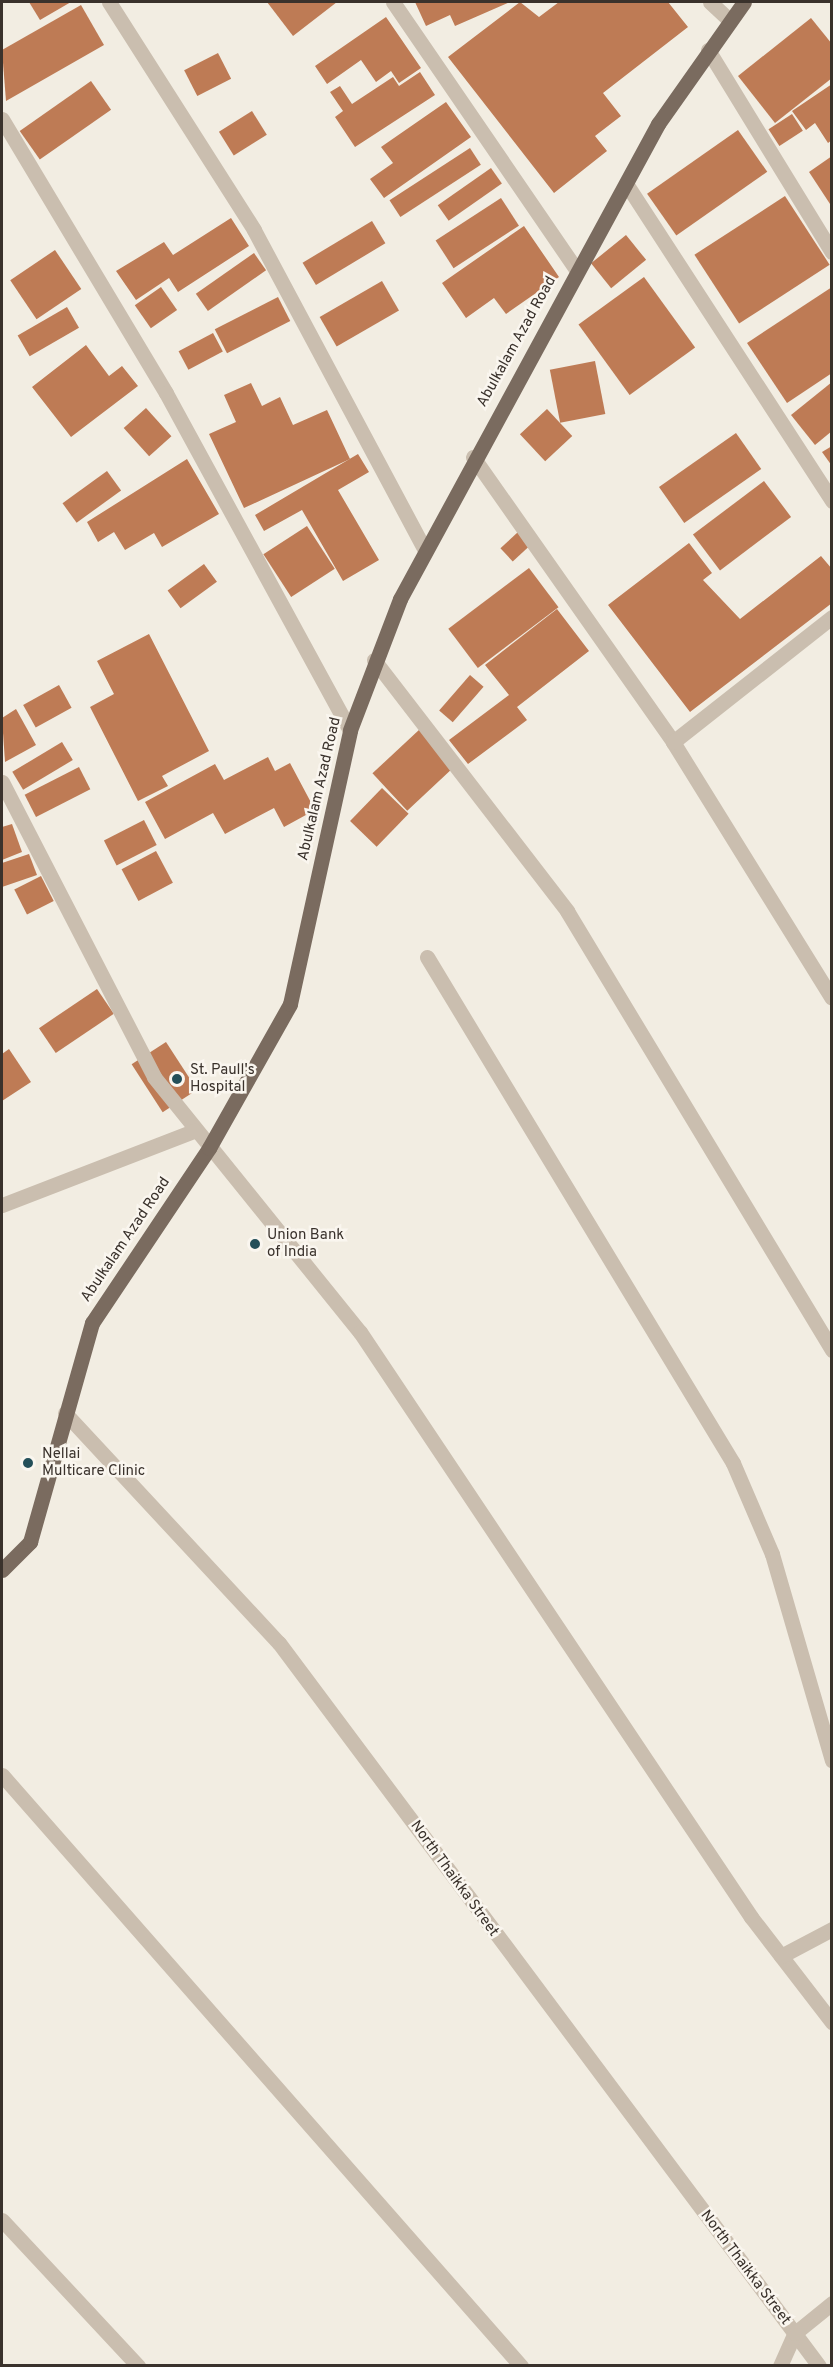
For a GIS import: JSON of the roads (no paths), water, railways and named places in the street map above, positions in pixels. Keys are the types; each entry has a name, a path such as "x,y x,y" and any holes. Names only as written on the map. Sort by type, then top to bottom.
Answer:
{"main road":[{"name":"Abulkalam Azad Road","path":"2,1570 30,1542 92,1323 209,1149 291,1004 350,730 374,660 425,550 473,457 627,185 658,124 729,20 744,2"}],"street":[{"path":"109,2 254,230 425,550"},
{"path":"393,2 577,271"},
{"path":"710,2 729,20"},
{"path":"708,50 831,252"},
{"path":"2,119 166,393 350,730"},
{"path":"627,185 831,501"},
{"path":"473,457 673,742 831,998"},
{"path":"673,742 831,617"},
{"path":"374,660 567,911 831,1350"},
{"path":"2,782 154,1077 194,1131 360,1332 781,1956 831,2022"},
{"path":"427,957 733,1463 772,1554 831,1760"},
{"path":"2,1205 194,1131"},
{"name":"North Thaikka Street","path":"65,1413 279,1643 819,2366"},
{"path":"2,1775 521,2366"},
{"path":"781,1956 831,1929"},
{"path":"2,2220 138,2366"},
{"path":"780,2366 795,2333 831,2303"}],"place":[{"name":"St. Paull's Hospital","path":"177,1079"},
{"name":"Union Bank of India","path":"255,1244"},
{"name":"Nellai Multicare Clinic","path":"28,1463"}]}
